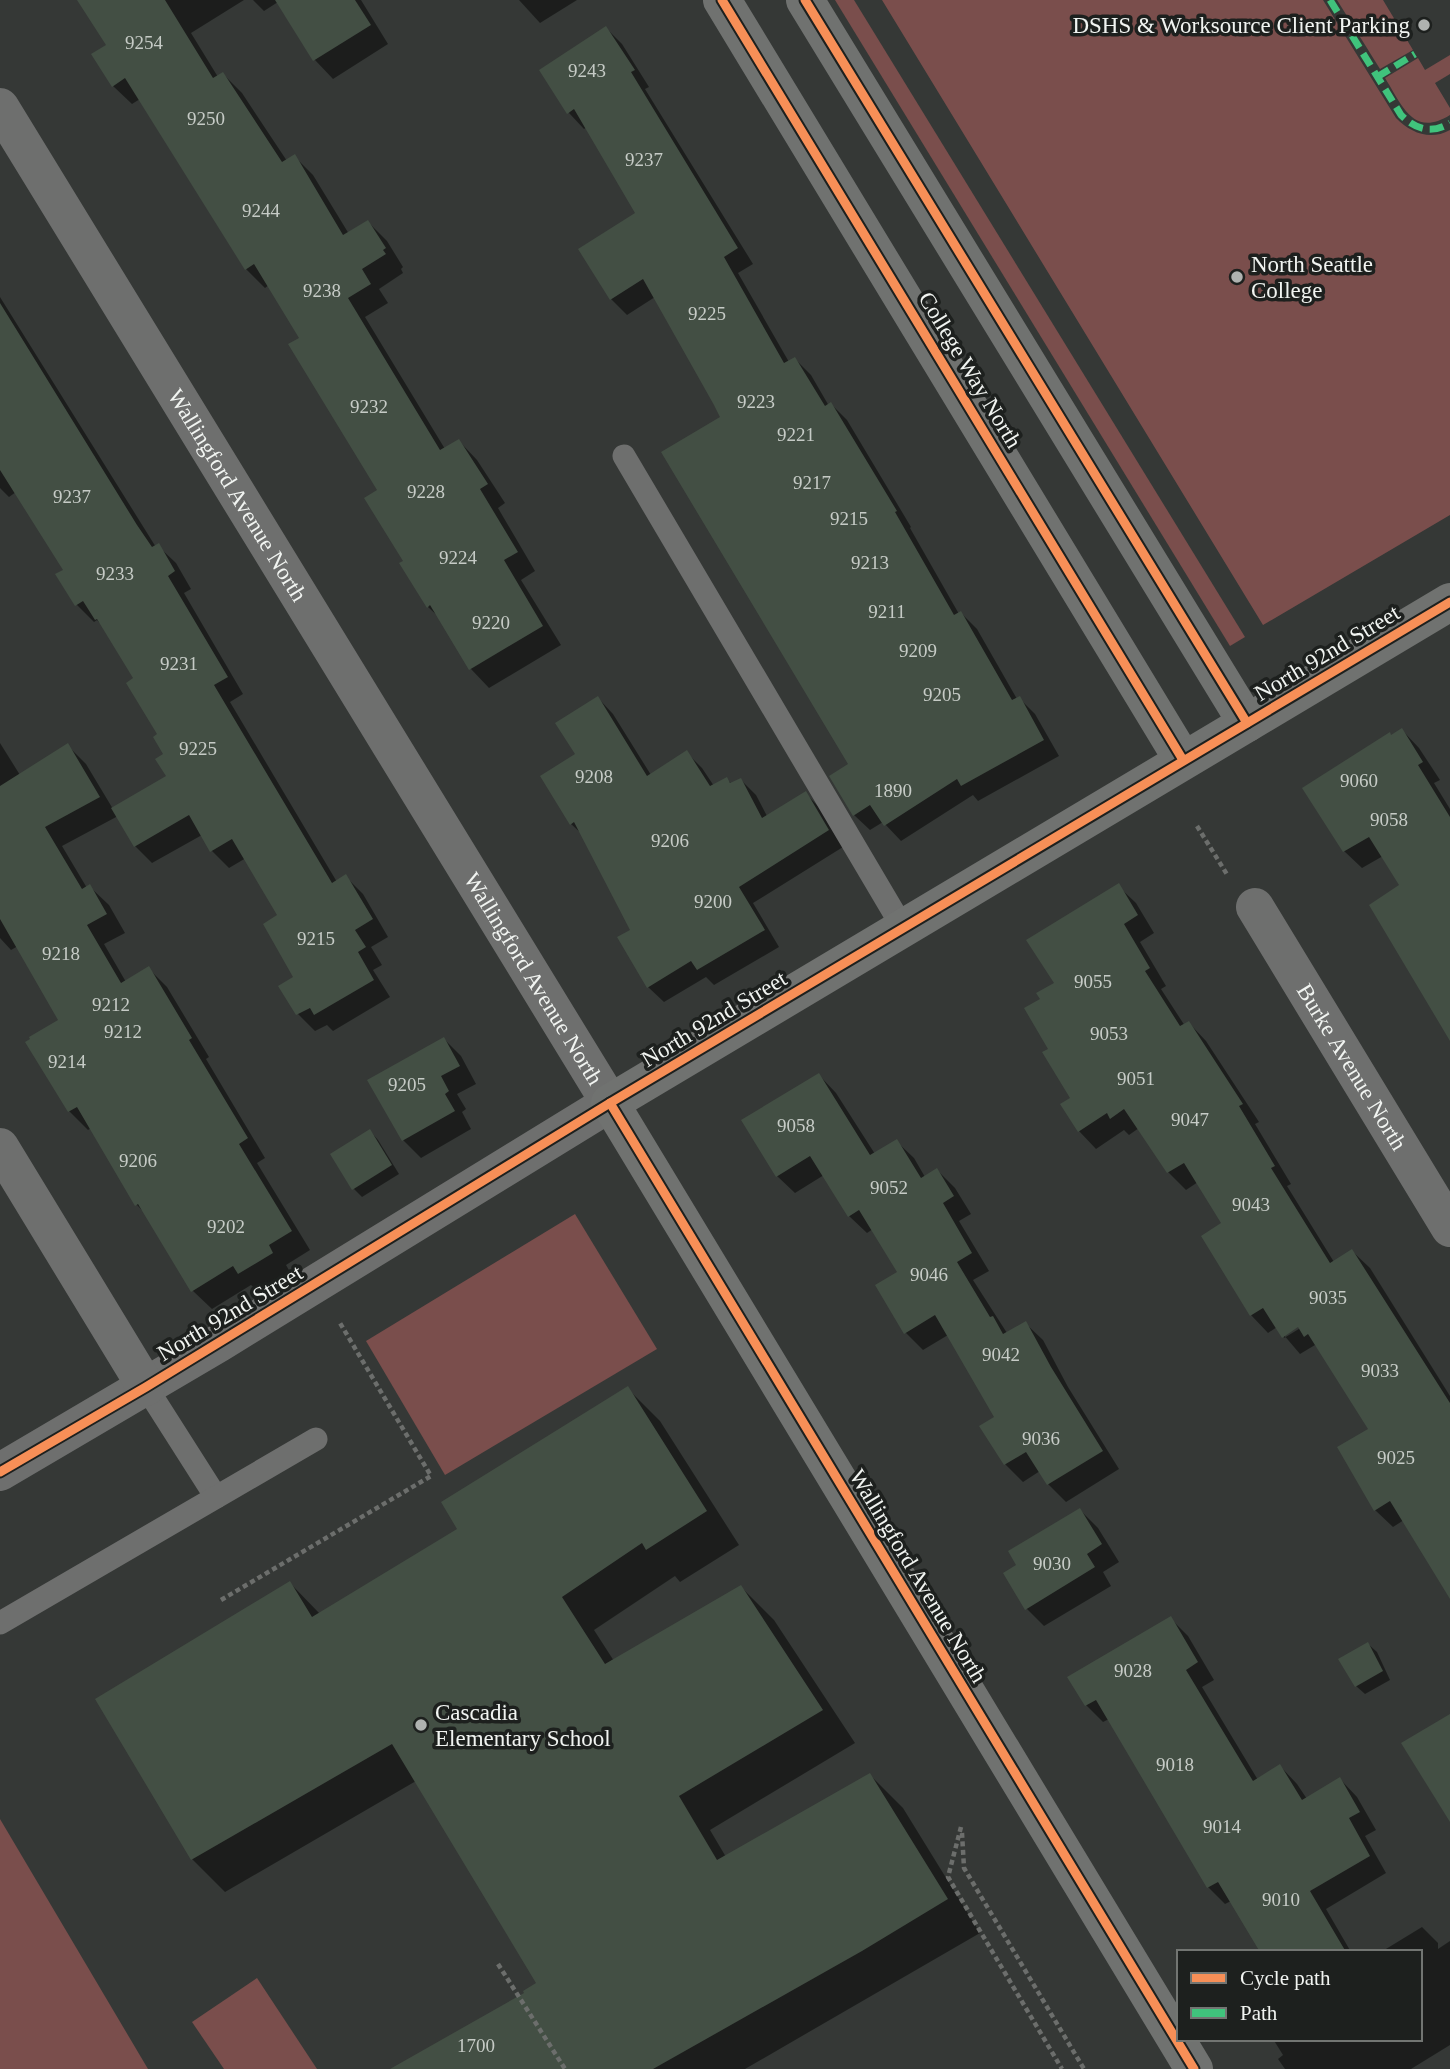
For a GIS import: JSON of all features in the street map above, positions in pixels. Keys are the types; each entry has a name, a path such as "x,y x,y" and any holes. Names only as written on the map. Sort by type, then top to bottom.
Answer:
{"street":[{"name":"College Way North","path":"722,0 1183,760"},
{"path":"805,0 1247,723"},
{"name":"Wallingford Avenue North","path":"0,107 610,1103 1177,2041"},
{"name":"North 92nd Street","path":"0,1472 146,1387 610,1103 1450,602"},
{"name":"Burke Avenue North","path":"1255,907 1450,1228"},
{"path":"0,1147 146,1387"},
{"name":"Wallingford Avenue North","path":"1177,2041 1194,2069"}],"lane":[{"path":"624,456 903,928"},
{"path":"146,1387 216,1497"},
{"path":"0,1623 316,1439"}],"path":[{"path":"1197,826 1228,877"},
{"path":"221,1600 431,1476 340,1323"},
{"path":"1062,2069 948,1877 961,1827 964,1868 1084,2069"},
{"path":"498,1965 565,2069"}],"shaded area":[{"path":"835,0 854,0 1245,637 1230,646"},
{"name":"North Seattle College","path":"882,0 1323,0 1396,118 1421,134 1435,135 1450,130 1450,515 1263,625"},
{"path":"1337,0 1383,0 1413,50 1380,69"},
{"path":"1450,55 1450,74 1435,83 1450,108 1450,115 1427,123 1418,121 1403,108 1385,78 1418,58 1425,70"},
{"path":"575,1214 657,1349 445,1475 366,1341"},
{"path":"0,1819 148,2069 0,2069"},
{"path":"257,1978 317,2069 224,2069 192,2022"}],"building":[{"path":"77,0 165,0 213,78 223,72 282,162 295,154 343,235 368,220 386,248 383,250 386,254 362,269 371,284 348,298 440,450 459,439 488,484 480,489 518,552 504,560 543,626 469,670 430,605 427,608 399,563 403,561 364,498 377,490 288,344 299,338 254,264 245,270 125,78 112,87 91,54 106,45"},
{"path":"275,0 355,0 371,25 313,61"},
{"path":"606,26 635,70 631,72 738,248 724,257 784,363 795,357 825,406 831,402 897,511 895,512 954,615 961,611 1012,700 1020,696 1044,740 961,786 957,779 884,826 870,805 853,816 829,776 848,764 661,452 720,417 714,405 643,279 610,300 578,249 635,213 574,109 567,114 539,70"},
{"path":"0,303 137,525 152,547 159,543 175,571 168,576 228,677 214,685 332,883 346,874 373,919 355,930 366,947 358,952 374,980 314,1015 310,1008 296,1015 278,986 293,977 263,924 277,915 232,839 210,852 189,815 134,847 111,808 166,776 155,759 163,754 153,737 157,734 126,683 133,678 83,601 75,606 55,574 63,570 0,470"},
{"path":"598,696 647,776 687,750 710,786 727,777 730,783 741,778 762,818 806,791 829,830 739,887 765,930 697,970 691,961 647,988 617,937 630,930 574,822 570,825 540,776 575,754 555,723"},
{"path":"1402,728 1423,762 1418,765 1450,817 1450,1041 1369,905 1399,885 1369,837 1343,852 1302,788 1390,732 1391,735"},
{"path":"68,743 100,797 45,827 82,889 90,884 107,914 87,925 121,983 149,966 192,1038 189,1040 248,1138 239,1144 292,1231 269,1245 273,1253 238,1274 233,1266 191,1292 138,1204 135,1206 77,1107 68,1112 25,1042 58,1020 0,919 0,786"},
{"path":"1119,883 1138,915 1124,924 1150,968 1145,971 1180,1026 1189,1021 1243,1104 1239,1106 1275,1166 1271,1168 1330,1263 1352,1249 1450,1403 1450,1599 1390,1501 1374,1511 1337,1447 1368,1429 1308,1334 1304,1337 1298,1327 1282,1338 1263,1308 1250,1316 1201,1236 1221,1223 1184,1163 1167,1173 1124,1109 1110,1119 1107,1113 1078,1132 1060,1104 1070,1098 1042,1052 1048,1049 1024,1008 1040,999 1036,993 1054,983 1026,940"},
{"path":"444,1037 460,1066 441,1076 449,1091 445,1094 455,1111 402,1141 367,1080"},
{"path":"819,1073 870,1155 897,1139 921,1178 937,1168 954,1196 943,1203 972,1253 957,1262 1003,1334 1026,1321 1103,1451 1047,1485 1026,1452 1004,1465 979,1426 994,1417 935,1315 904,1334 875,1285 897,1272 859,1210 848,1217 810,1156 776,1177 741,1120"},
{"path":"370,1129 392,1165 352,1190 330,1154"},
{"name":"Cascadia Elementary School","path":"628,1386 707,1511 646,1550 642,1543 562,1597 605,1664 741,1585 823,1710 679,1796 717,1860 870,1773 948,1899 862,1951 653,2069 390,2069 524,1993 523,1991 536,1983 392,1744 191,1860 95,1699 290,1581 312,1617 457,1529 441,1502"},
{"path":"1080,1508 1102,1544 1087,1554 1095,1567 1025,1610 1003,1573 1016,1565 1008,1551"},
{"path":"1171,1616 1198,1662 1186,1670 1253,1781 1280,1764 1302,1800 1340,1777 1360,1812 1349,1818 1370,1856 1310,1891 1345,1950 1259,1950 1218,1882 1207,1888 1096,1700 1085,1706 1067,1677"},
{"path":"1368,1642 1383,1671 1355,1687 1338,1659"},
{"path":"1450,1714 1450,1822 1401,1743"}],"marked path":[{"path":"1330,0 1401,115 1424,129 1450,123"},
{"path":"1377,77 1415,54"}],"cycle path":[{"path":"722,0 1183,760"},
{"path":"805,0 1247,723"},
{"path":"0,1472 146,1387 610,1103 1450,602"},
{"path":"610,1103 1177,2041"},
{"path":"1177,2041 1194,2069"}],"place":[{"name":"DSHS & Worksource Client Parking","path":"1424,25"},
{"name":"North Seattle College","path":"1237,277"},
{"name":"Cascadia Elementary School","path":"421,1725"}]}
